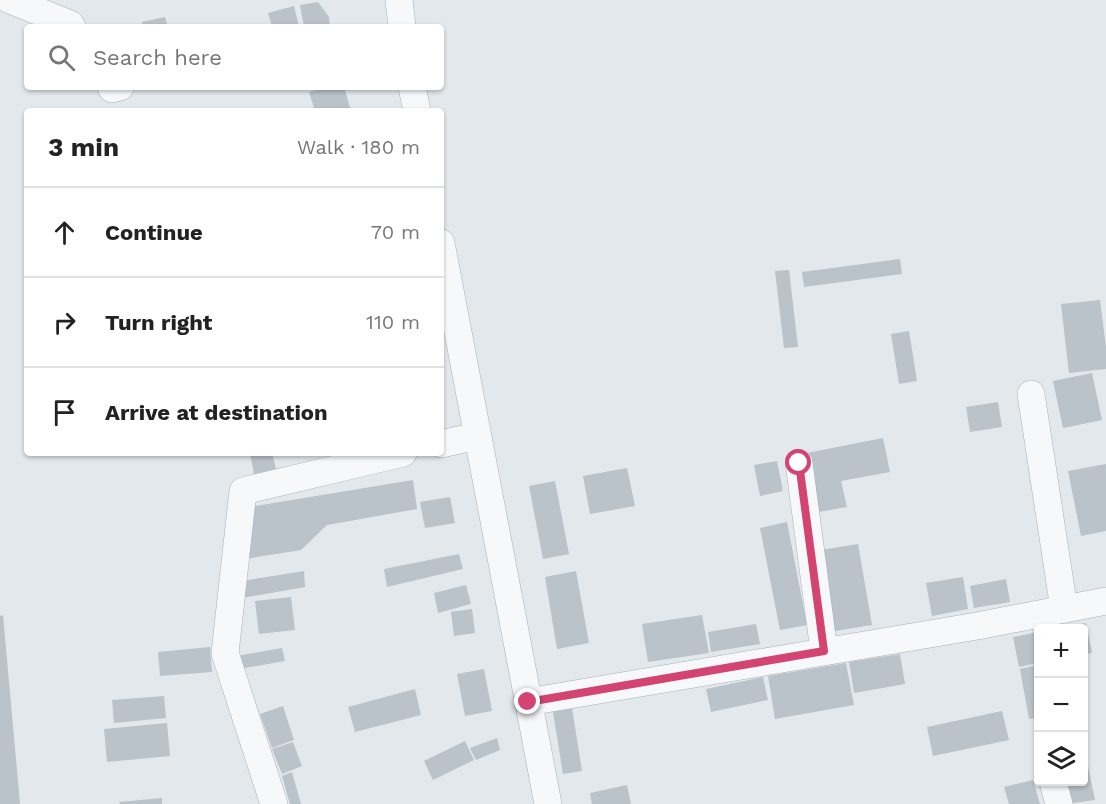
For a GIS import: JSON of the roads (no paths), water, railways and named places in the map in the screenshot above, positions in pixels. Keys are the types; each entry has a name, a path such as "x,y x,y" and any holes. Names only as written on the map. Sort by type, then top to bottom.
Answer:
{"street":[{"path":"10,0 70,24"},
{"path":"399,0 402,24"},
{"path":"413,90 416,108"},
{"path":"444,259 548,804"},
{"path":"1031,394 1064,609"},
{"path":"444,443 477,436"},
{"path":"274,804 225,654 243,491 390,456"},
{"path":"799,463 824,651"},
{"path":"528,702 1106,601"},
{"path":"1054,786 1059,804"}]}
